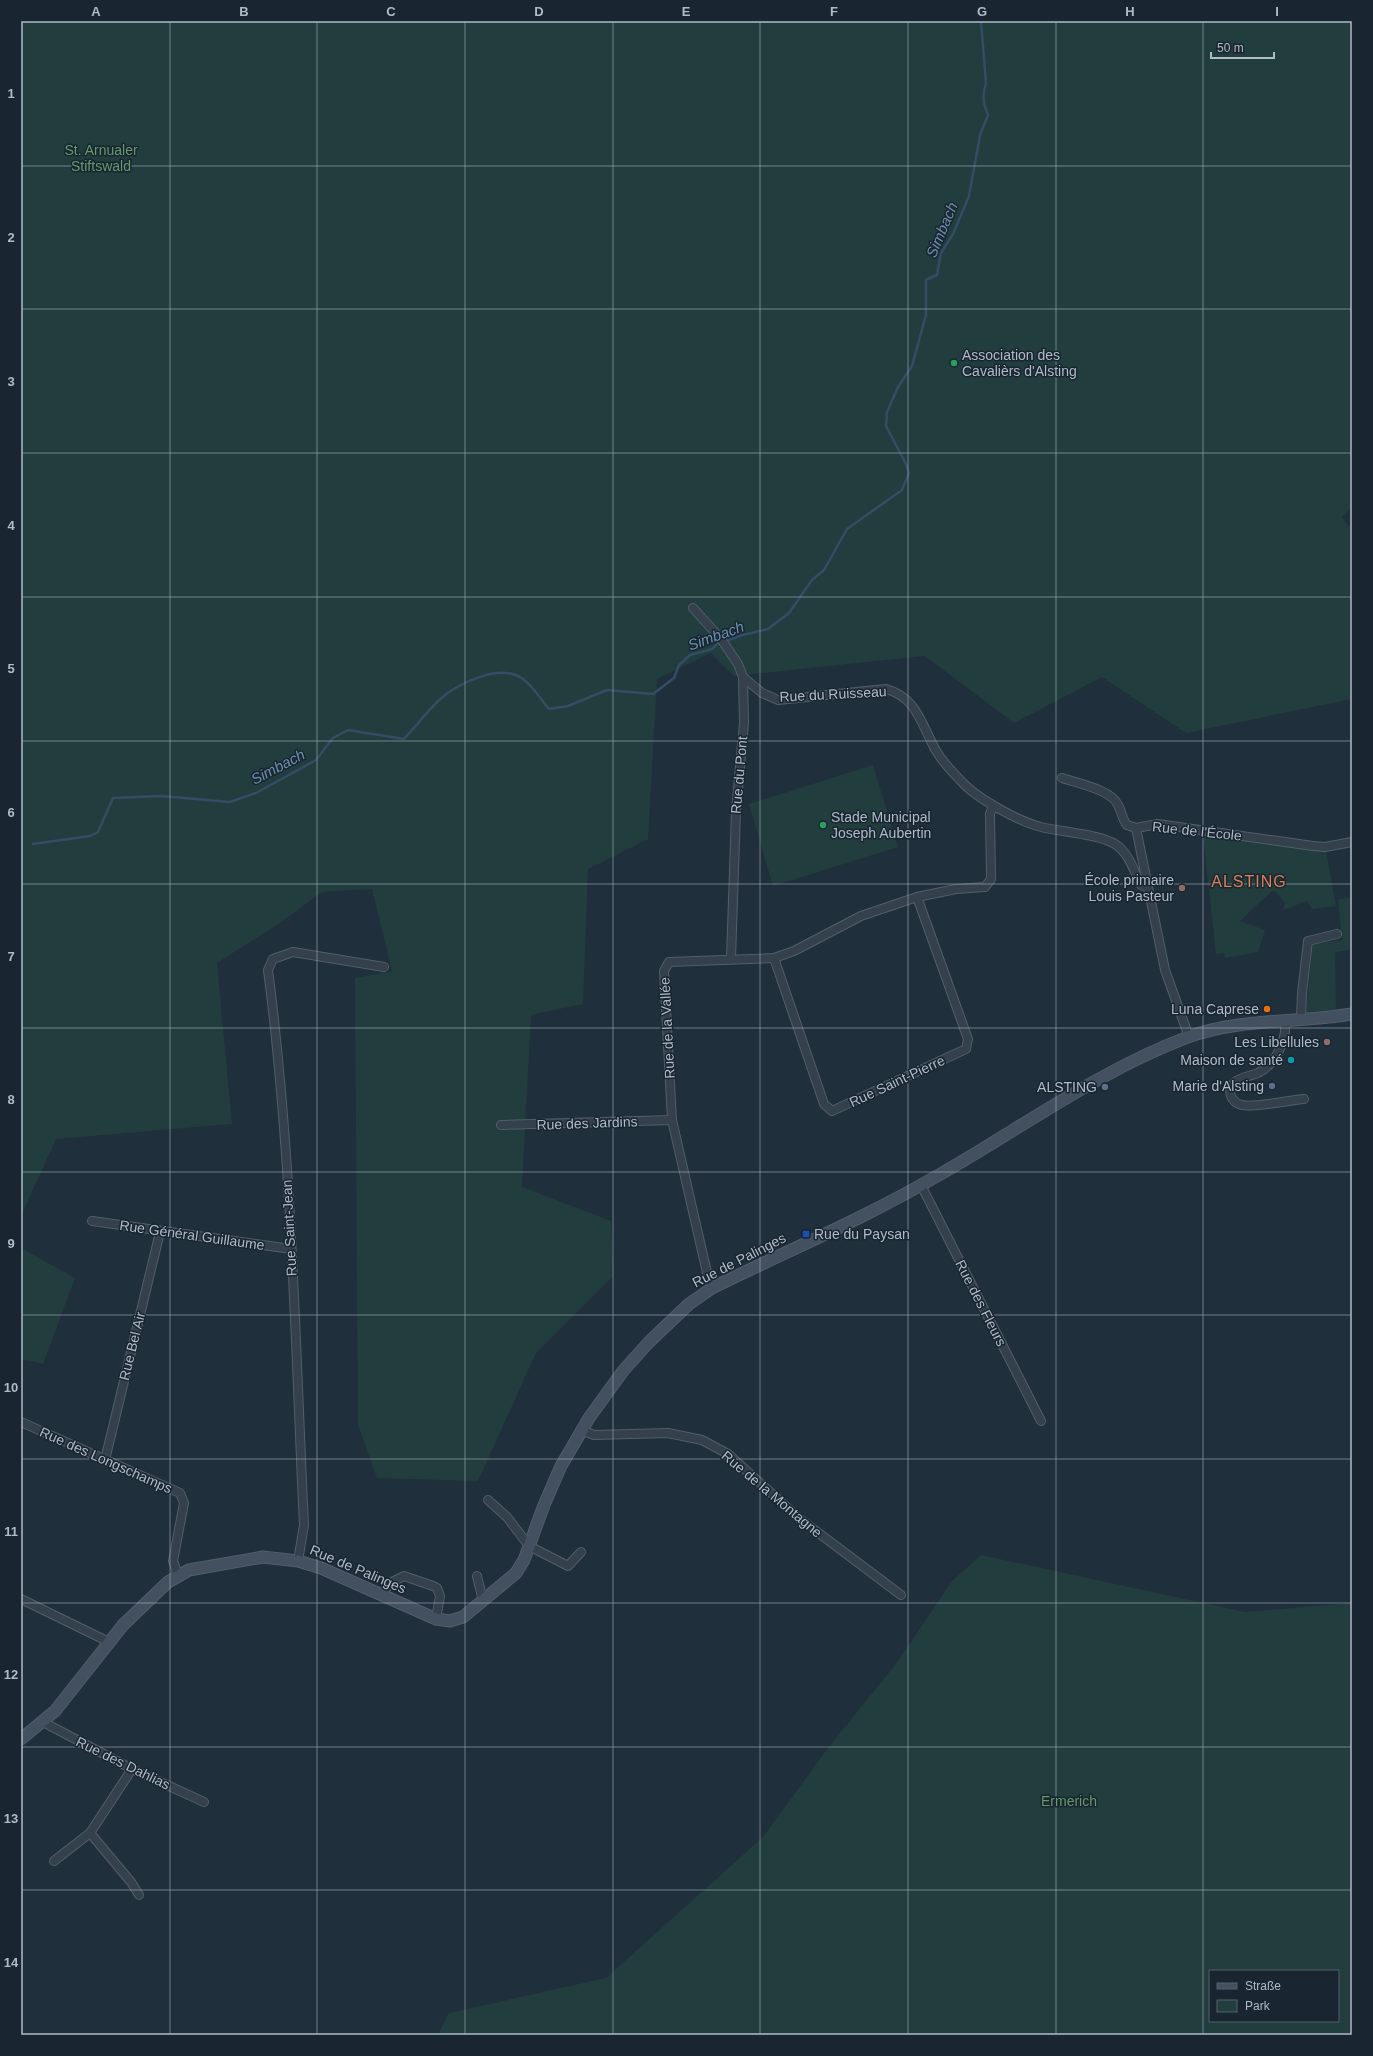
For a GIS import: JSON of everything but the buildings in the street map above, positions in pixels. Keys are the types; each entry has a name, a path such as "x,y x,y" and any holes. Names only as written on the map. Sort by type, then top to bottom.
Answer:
{"main road":[{"name":"Rue de Palinges","path":"21,1739 43,1722 70,1693 123,1625 154,1594 178,1576 202,1567 263,1557 298,1561 321,1568 436,1619 456,1620 483,1601 516,1573 524,1560 544,1505 561,1466 581,1430 636,1356 684,1308 712,1288 856,1219 921,1185 999,1141 1104,1075 1145,1054 1188,1037 1238,1026 1352,1014"}],"street":[{"name":"Rue du Pont","path":"693,608 723,642 738,664 743,677 744,723 736,811 731,959"},
{"name":"Rue du Ruisseau","path":"743,677 762,693 778,700 886,689 900,692 918,713 935,749 963,784 993,806 1040,827 1094,837 1115,844 1128,858 1141,885 1148,888"},
{"path":"1062,778 1110,795 1118,804 1122,818 1127,825 1136,828"},
{"name":"Rue de la Vallée","path":"712,1288 708,1277 672,1120 664,971 669,962 774,958 794,952 860,916 917,898 956,889 985,887 991,879 990,814 993,806"},
{"name":"Rue de l'École","path":"1188,1037 1165,970 1136,828 1158,824 1325,847 1352,842"},
{"name":"Rue Saint-Pierre","path":"774,958 824,1104 832,1111 966,1049 968,1039 917,898"},
{"path":"1301,1019 1302,993 1308,941 1337,934"},
{"name":"Rue Saint-Jean","path":"298,1561 304,1525 291,1249 279,1052 268,970 274,959 293,952 384,967"},
{"path":"1285,1021 1286,1029 1283,1041 1272,1061 1260,1072 1238,1080 1234,1083 1230,1092 1231,1097 1234,1101 1243,1106 1304,1099"},
{"name":"Rue des Jardins","path":"501,1125 672,1120"},
{"name":"Rue des Fleurs","path":"921,1185 1041,1421"},
{"name":"Rue Général Guillaume","path":"92,1222 291,1249"},
{"name":"Rue Bel Air","path":"105,1460 160,1232"},
{"name":"Rue des Longschamps","path":"21,1422 180,1493 184,1503 173,1561 178,1576"},
{"name":"Rue de la Montagne","path":"581,1430 594,1435 668,1433 702,1440 728,1454 800,1519 901,1595"},
{"path":"488,1500 507,1517 529,1546 568,1566 581,1552"},
{"path":"382,1594 390,1583 404,1576 434,1586 437,1588 440,1596 436,1619"},
{"path":"477,1576 483,1601"},
{"path":"21,1599 109,1642"},
{"name":"Rue des Dahlias","path":"43,1722 132,1769 204,1802"},
{"path":"54,1861 90,1833 132,1769"},
{"path":"90,1833 131,1882 139,1895"}],"green space":[{"name":"St. Arnualer Stiftswald","path":"21,21 1352,21 1352,508 1342,517 1352,530 1352,699 1186,733 1102,677 1014,723 925,656 734,676 711,653 657,679 648,839 588,869 583,1004 531,1015 522,1187 611,1221 614,1275 536,1353 478,1481 377,1478 358,1425 355,978 392,971 372,889 322,892 280,923 217,963 232,1124 56,1139 21,1216"},
{"name":"Stade Municipal Joseph Aubertin","path":"873,765 898,847 773,886 749,804"},
{"path":"1203,836 1326,851 1336,906 1312,909 1307,901 1283,910 1285,903 1276,892 1272,891 1240,921 1265,930 1258,952 1225,958 1224,953 1216,954"},
{"path":"1352,897 1352,950 1335,952 1336,1010 1306,1012 1313,944 1342,940 1338,900"},
{"path":"21,1248 75,1278 43,1364 21,1359"},
{"name":"Ermerich","path":"981,1555 1245,1612 1352,1603 1352,2035 438,2035 449,2013 606,1978 763,1837 831,1744 896,1664 952,1581"}],"waterway":[{"name":"Simbach","path":"33,844 90,836 98,832 113,798 161,796 230,802 256,793 316,760 333,738 348,730 404,739 439,700 447,694 467,682 491,674 514,674 523,679 534,689 549,709 568,706 607,690 653,694 674,678 679,665 690,655 712,649 717,644 743,635 768,629 789,613 812,580 824,570 847,529 902,490 909,473 906,464 886,426 887,412 898,387 912,366 926,315 926,280 937,275 941,253 953,234 969,196 980,135 988,115 984,99 986,83 981,21"}],"place":[{"name":"Association des Cavalièrs d'Alsting","path":"954,363"},
{"name":"Stade Municipal Joseph Aubertin","path":"823,825"},
{"name":"École primaire Louis Pasteur","path":"1182,888"},
{"name":"Luna Caprese","path":"1267,1009"},
{"name":"Les Libellules","path":"1327,1042"},
{"name":"Maison de santé","path":"1291,1060"},
{"name":"Marie d'Alsting","path":"1272,1086"},
{"name":"ALSTING","path":"1105,1087"},
{"name":"Rue du Paysan","path":"806,1234"}],"district":[{"name":"ALSTING","path":"1249,881"}]}
